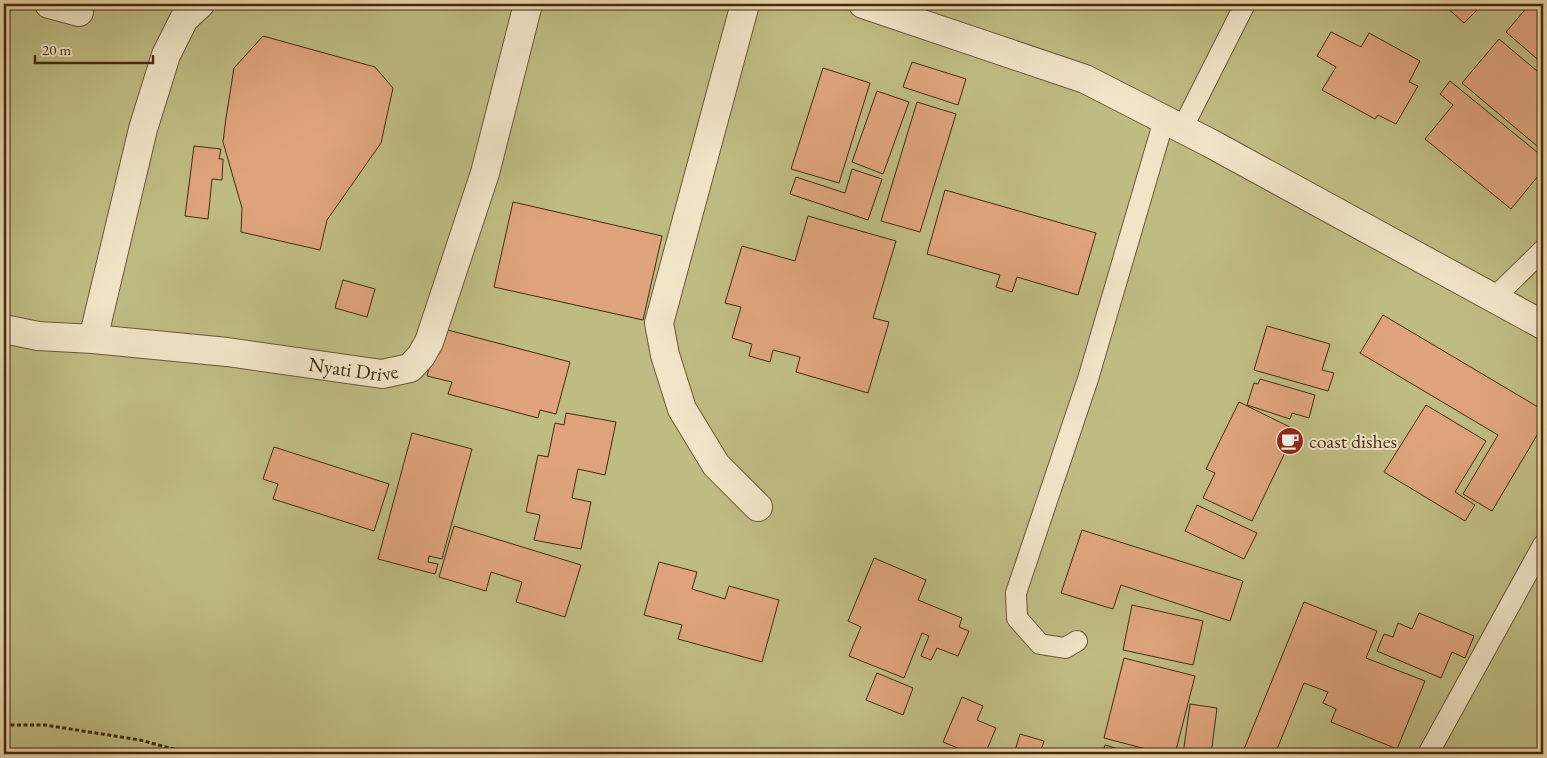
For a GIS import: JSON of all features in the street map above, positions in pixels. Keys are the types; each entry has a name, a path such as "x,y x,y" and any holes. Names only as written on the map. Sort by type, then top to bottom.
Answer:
{"street":[{"path":"49,4 79,12"},
{"path":"93,339 143,129 166,56 184,19 200,4"},
{"name":"Nyati Drive","path":"4,329 38,336 93,339 227,352 382,374 410,368 421,356 429,342 485,173 528,4"},
{"path":"745,4 659,323 665,355 682,409 716,465 758,507"},
{"path":"863,4 1085,79 1173,124 1495,297 1543,325"}],"lane":[{"path":"1077,641 1065,648 1040,644 1017,618 1016,593 1173,124 1245,4"},
{"path":"1495,297 1543,250"},
{"path":"1428,754 1543,545"}],"path":[{"path":"4,725 45,725 140,740 192,754"}],"shaded area":[{"path":"4,4 1543,4 1543,754 4,754"}],"building":[{"path":"1443,4 1483,4 1464,23"},
{"path":"1530,4 1543,4 1543,64 1506,32"},
{"path":"1331,32 1361,47 1369,33 1420,61 1409,82 1418,86 1396,124 1378,115 1375,119 1322,90 1336,67 1317,56"},
{"path":"263,36 375,67 393,88 381,143 327,220 320,250 241,232 242,208 223,142 234,68"},
{"path":"1499,39 1543,76 1543,151 1462,83"},
{"path":"912,62 966,79 958,105 903,87"},
{"path":"823,68 870,83 839,183 791,169"},
{"path":"1450,81 1543,157 1543,170 1511,209 1425,139 1453,105 1440,94"},
{"path":"877,91 909,102 883,174 852,162"},
{"path":"917,102 956,114 920,232 881,221"},
{"path":"194,146 221,149 219,159 223,159 222,180 212,179 208,219 185,216"},
{"path":"852,169 882,179 868,220 790,194 796,177 845,193"},
{"path":"945,190 1096,233 1078,295 1017,277 1012,292 996,287 1000,275 927,254"},
{"path":"513,202 662,236 643,320 494,287"},
{"path":"808,216 896,241 873,318 889,322 868,393 796,372 800,357 773,350 770,362 749,356 752,344 732,338 741,307 725,303 742,246 795,261"},
{"path":"343,280 375,289 367,317 335,308"},
{"path":"1383,315 1543,410 1543,425 1492,511 1463,494 1498,435 1360,353"},
{"path":"1267,326 1330,344 1322,370 1334,373 1328,391 1254,370"},
{"path":"440,328 570,362 556,414 540,410 538,418 448,394 452,382 427,376"},
{"path":"1260,379 1315,395 1309,418 1292,413 1290,419 1247,405 1254,383 1258,384"},
{"path":"1239,402 1296,430 1252,521 1203,498 1215,473 1206,469"},
{"path":"1426,405 1486,441 1455,492 1475,505 1465,521 1384,472"},
{"path":"566,413 616,422 605,475 578,469 572,498 591,502 581,549 534,540 540,515 526,512 538,455 548,457 555,423 564,425"},
{"path":"412,433 472,449 442,559 429,556 428,562 438,564 435,574 378,559"},
{"path":"274,447 389,484 374,531 273,499 278,484 263,479"},
{"path":"1197,505 1257,533 1244,559 1185,531"},
{"path":"454,526 581,565 565,617 516,602 522,582 491,572 486,591 439,577"},
{"path":"1082,530 1243,581 1230,621 1121,585 1113,609 1061,593"},
{"path":"874,558 926,580 918,600 962,618 959,627 969,631 958,656 937,648 931,660 921,656 929,636 922,633 904,678 849,656 861,627 848,621"},
{"path":"659,562 697,572 692,589 725,599 729,586 779,600 762,662 678,639 682,625 644,615"},
{"path":"1304,602 1377,631 1366,658 1425,681 1397,749 1331,722 1336,709 1323,703 1328,692 1304,683 1275,754 1242,754"},
{"path":"1132,605 1203,621 1193,665 1123,650"},
{"path":"1419,613 1474,636 1465,658 1452,652 1441,678 1377,651 1384,634 1393,637 1398,623 1412,629"},
{"path":"1124,658 1195,676 1175,754 1165,754 1104,738"},
{"path":"877,673 913,688 903,715 866,700"},
{"path":"962,697 983,706 977,720 996,728 985,754 972,754 943,742"},
{"path":"1190,704 1217,708 1211,754 1183,754"},
{"path":"1020,734 1044,741 1040,753 1044,754 1014,754"},
{"path":"1105,745 1136,754 1102,754"}],"place":[{"name":"coast dishes","path":"1290,441"}]}
